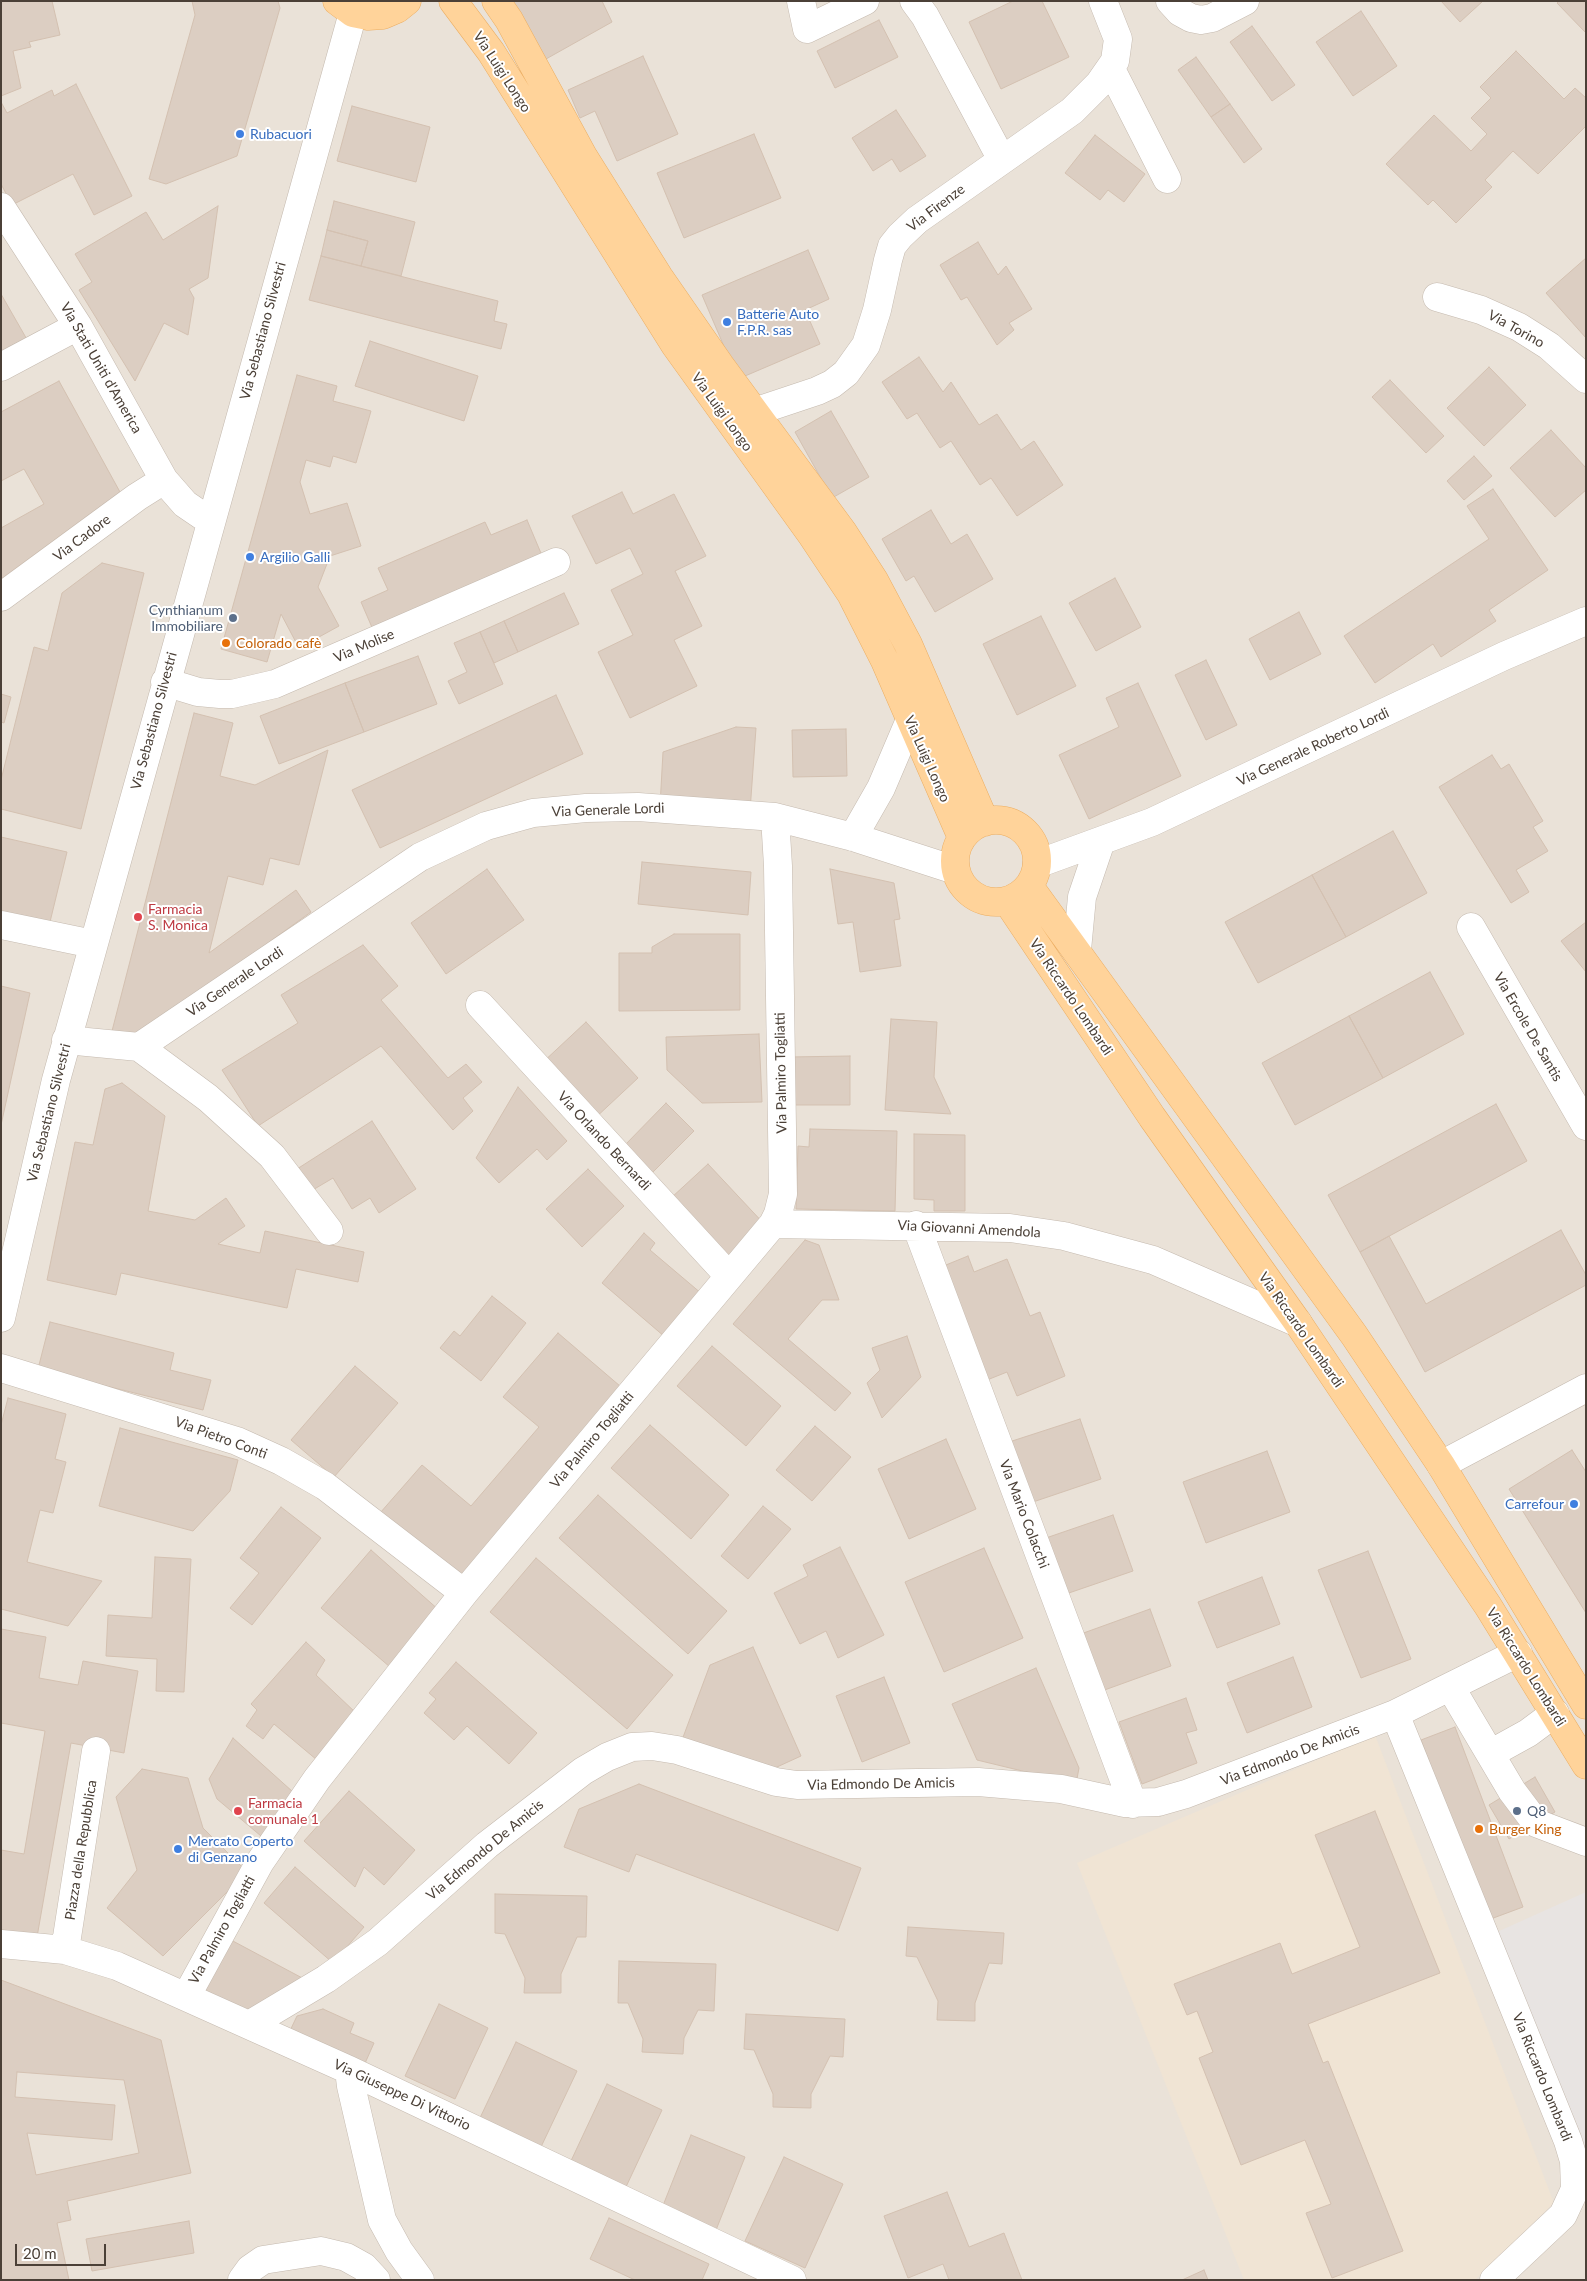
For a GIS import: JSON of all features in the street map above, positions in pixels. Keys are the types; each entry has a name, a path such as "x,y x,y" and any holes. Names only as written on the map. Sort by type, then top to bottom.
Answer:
{"main road":[{"path":"345,7 368,16 383,15 397,9 407,1"},
{"name":"Via Luigi Longo","path":"453,1 491,52 675,346 838,574 874,638 962,838"},
{"name":"Via Luigi Longo","path":"496,1 509,20 583,156 636,241 754,412 860,556 883,596 910,650 985,822"},
{"path":"1033,875 1019,896 993,903 980,900 969,893 960,882 955,870 956,853 962,838 968,830 985,822 1007,822 1017,826 1032,842 1033,875 1077,950 1354,1335 1440,1465 1586,1706"},
{"name":"Via Riccardo Lombardi","path":"1006,901 1152,1117 1298,1323 1518,1652 1586,1765"}],"street":[{"path":"801,1 807,29 864,1"},
{"path":"914,1 925,16 1002,160"},
{"name":"Via Firenze","path":"754,412 817,391 846,373 866,345 873,328 883,274 892,246 917,220 1072,111 1086,99 1111,69 1118,39 1103,1"},
{"path":"1170,1 1180,12 1191,18 1201,20 1212,18 1245,1"},
{"name":"Via Sebastiano Silvestri","path":"1,1318 66,1040 210,521 345,7"},
{"path":"1111,69 1167,179"},
{"name":"Via Stati Uniti d'America","path":"1,206 78,326 164,480 185,504 210,521"},
{"name":"Via Torino","path":"1437,296 1481,310 1519,327 1549,346 1586,379"},
{"path":"1,367 78,326"},
{"name":"Via Cadore","path":"1,597 137,497 164,480"},
{"name":"Via Molise","path":"165,682 198,692 220,694 232,694 275,684 556,562"},
{"name":"Via Generale Roberto Lordi","path":"1033,875 1101,841 1152,822 1361,726 1504,656 1586,621"},
{"path":"853,838 881,788 910,720"},
{"name":"Via Generale Lordi","path":"139,1047 413,862 486,826 533,813 604,807 668,808 775,817 853,838 955,870"},
{"name":"Via Palmiro Togliatti","path":"186,1997 278,1834 318,1779 464,1592 773,1224 780,1209 783,1194 778,866 775,817"},
{"path":"1077,950 1082,897 1101,841"},
{"path":"1,925 93,944"},
{"name":"Via Ercole De Santis","path":"1471,927 1586,1126"},
{"name":"Via Orlando Bernardi","path":"480,1005 729,1276"},
{"path":"66,1040 139,1047 208,1098 272,1156 329,1231"},
{"name":"Via Giovanni Amendola","path":"773,1224 1016,1228 1086,1240 1153,1260 1298,1323"},
{"name":"Via Mario Colacchi","path":"916,1225 1133,1804"},
{"name":"Via Pietro Conti","path":"1,1368 237,1441 281,1461 325,1486 464,1592"},
{"path":"1440,1465 1586,1388"},
{"name":"Via Edmondo De Amicis","path":"249,2025 326,1979 367,1950 487,1845 584,1771 607,1757 632,1747 652,1746 676,1750 785,1784 812,1786 939,1782 1026,1785 1068,1790 1133,1804 1158,1802 1186,1794 1396,1714 1451,1688 1518,1652"},
{"path":"1451,1688 1512,1791 1536,1823 1586,1842"},
{"path":"1490,1754 1528,1733 1555,1713"},
{"name":"Via Riccardo Lombardi","path":"1396,1714 1568,2141 1574,2161 1575,2189 1563,2215 1494,2280"},
{"name":"Piazza della Repubblica","path":"65,1950 96,1751"},
{"name":"Via Giuseppe Di Vittorio","path":"1,1944 65,1950 117,1966 349,2070 792,2280"},
{"path":"349,2070 382,2220 399,2251 420,2280"},
{"path":"242,2280 250,2269 263,2260 321,2251 346,2256 364,2267 376,2280"}],"shaded area":[{"path":"1,1 1586,1 1586,2280 1,2280"},
{"path":"1375,1735 1554,2203 1475,2280 1244,2280 1077,1863"},
{"path":"1586,1892 1586,2151 1497,1932"}],"building":[{"path":"1,1 52,1 60,35 29,42 31,47 13,51 21,88 1,96"},
{"path":"192,1 278,1 280,8 237,156 166,184 149,179 195,15"},
{"path":"503,1 602,1 612,22 546,59"},
{"path":"1013,1 1042,1 1069,57 1001,89 969,22"},
{"path":"1441,1 1483,1 1460,22"},
{"path":"1559,1 1586,1 1586,33 1557,3"},
{"path":"1361,11 1397,66 1353,96 1316,42"},
{"path":"879,20 898,57 835,88 817,51"},
{"path":"1252,26 1295,85 1272,101 1230,42"},
{"path":"1516,51 1564,99 1575,88 1586,98 1586,126 1538,174 1513,151 1485,180 1492,187 1456,223 1433,200 1428,205 1386,164 1434,115 1471,151 1487,134 1471,118 1491,98 1480,87"},
{"path":"643,56 678,134 617,161 595,111 580,118 568,90"},
{"path":"1196,57 1230,104 1211,117 1178,70"},
{"path":"76,84 132,196 94,215 73,174 12,205 1,184 1,102 7,113 52,90 54,96"},
{"path":"1230,104 1262,149 1244,163 1211,117"},
{"path":"352,106 430,127 416,182 337,161"},
{"path":"896,110 926,156 900,172 892,159 873,171 852,138"},
{"path":"754,134 781,198 684,238 657,173"},
{"path":"1095,135 1145,174 1124,202 1108,190 1100,200 1065,173"},
{"path":"334,201 415,222 401,276 361,266 368,241 327,230"},
{"path":"218,206 208,278 189,289 194,298 188,335 164,323 135,381 79,290 92,282 75,254 146,212 163,240"},
{"path":"327,230 368,241 361,266 321,256"},
{"path":"978,242 998,275 1006,266 1032,309 1009,323 1014,330 997,345 967,297 961,300 940,265"},
{"path":"808,250 829,299 805,310 820,344 738,379 702,295"},
{"path":"321,256 498,301 494,321 507,324 501,349 309,300"},
{"path":"1586,258 1586,338 1546,293"},
{"path":"1,294 29,343 1,358"},
{"path":"370,341 478,376 464,421 355,386"},
{"path":"919,357 943,392 951,382 979,425 997,414 1021,450 1034,441 1063,485 1017,516 991,478 980,485 951,441 940,448 917,413 907,419 882,382"},
{"path":"1489,367 1526,405 1484,446 1447,408"},
{"path":"297,375 337,386 333,401 371,411 356,463 333,456 330,467 306,460 300,482 310,514 347,503 361,546 330,556 318,587 339,626 299,648 281,614 267,662 221,649"},
{"path":"1390,380 1444,436 1426,453 1372,397"},
{"path":"59,381 120,492 1,579 1,528 44,504 24,469 1,481 1,412"},
{"path":"831,411 869,477 832,498 795,432"},
{"path":"1551,430 1586,468 1586,490 1555,517 1510,468"},
{"path":"1474,456 1492,476 1464,500 1447,481"},
{"path":"1493,489 1548,570 1489,610 1496,621 1441,657 1433,644 1375,683 1344,636 1489,539 1467,506"},
{"path":"622,492 633,514 674,494 706,556 675,571 702,626 674,640 697,686 630,718 598,652 633,635 611,590 643,574 630,548 596,564 572,516"},
{"path":"931,510 951,544 967,534 993,579 935,612 914,576 906,581 882,539"},
{"path":"527,520 543,558 374,632 361,602 388,590 378,568 485,522 491,535"},
{"path":"102,563 144,573 81,829 1,809 1,780 34,647 48,651 62,593"},
{"path":"1115,578 1141,627 1096,651 1069,603"},
{"path":"564,593 579,624 518,652 504,621"},
{"path":"1299,612 1321,654 1270,680 1249,639"},
{"path":"1041,616 1076,686 1017,715 983,644"},
{"path":"504,621 518,652 494,663 480,632"},
{"path":"480,632 503,684 459,704 448,681 467,672 454,643"},
{"path":"418,656 437,704 364,732 345,683"},
{"path":"1206,660 1237,725 1206,740 1175,675"},
{"path":"345,683 364,732 279,764 260,716"},
{"path":"1138,683 1181,776 1089,819 1059,755 1119,727 1106,698"},
{"path":"1,694 11,697 4,723 1,722"},
{"path":"556,695 583,754 380,848 352,790"},
{"path":"194,713 233,723 220,776 255,785 328,750 299,865 270,858 263,885 228,876 209,953 296,890 311,912 137,1037 112,1031"},
{"path":"736,727 756,728 750,811 660,806 663,752"},
{"path":"846,729 847,776 793,777 792,730"},
{"path":"1492,755 1501,769 1509,764 1543,821 1533,827 1548,851 1516,870 1529,892 1511,903 1439,787"},
{"path":"1393,831 1427,893 1346,937 1312,875"},
{"path":"1,837 67,852 49,926 1,914"},
{"path":"642,862 751,872 748,915 638,904"},
{"path":"487,869 524,920 446,974 411,923"},
{"path":"830,869 894,883 900,919 894,920 901,966 860,972 853,922 838,924"},
{"path":"1312,875 1346,937 1258,983 1225,922"},
{"path":"1586,922 1586,972 1561,941"},
{"path":"674,934 740,934 740,1010 619,1011 619,953 652,953 652,947"},
{"path":"363,945 398,986 381,1000 448,1078 466,1064 482,1082 463,1098 473,1111 453,1130 381,1046 258,1126 222,1070 298,1023 281,995"},
{"path":"1430,972 1464,1034 1383,1078 1349,1016"},
{"path":"1,986 30,993 1,1125"},
{"path":"1349,1016 1383,1078 1295,1125 1262,1063"},
{"path":"891,1019 937,1022 934,1077 951,1114 885,1110"},
{"path":"586,1022 638,1078 593,1120 541,1064"},
{"path":"759,1034 762,1102 702,1103 667,1070 666,1037"},
{"path":"850,1056 850,1105 790,1105 789,1057"},
{"path":"122,1083 165,1116 148,1211 195,1220 226,1198 245,1226 218,1244 260,1253 265,1231 364,1252 358,1282 296,1269 287,1308 121,1273 116,1295 47,1280 75,1142 93,1145 105,1089"},
{"path":"518,1087 567,1141 547,1160 537,1149 499,1183 476,1158"},
{"path":"666,1103 694,1131 652,1173 625,1145"},
{"path":"1496,1104 1527,1161 1360,1252 1328,1195"},
{"path":"372,1121 416,1189 379,1213 370,1198 352,1209 333,1178 311,1191 297,1169"},
{"path":"810,1129 897,1131 895,1211 796,1209 798,1146 809,1147"},
{"path":"914,1134 965,1135 965,1211 934,1211 934,1200 914,1199"},
{"path":"708,1164 767,1227 730,1261 671,1198"},
{"path":"588,1169 624,1206 582,1247 546,1209"},
{"path":"1561,1230 1586,1275 1586,1285 1425,1372 1360,1252 1389,1236 1426,1304"},
{"path":"644,1233 655,1243 650,1250 702,1294 665,1337 602,1283"},
{"path":"805,1240 819,1245 839,1300 822,1300 788,1339 851,1393 835,1411 733,1324"},
{"path":"968,1256 974,1272 1007,1259 1030,1316 1040,1312 1065,1376 1017,1396 1007,1372 987,1380 941,1267"},
{"path":"492,1296 526,1323 481,1381 440,1348 454,1331 460,1336"},
{"path":"50,1322 174,1353 170,1370 211,1380 203,1410 38,1369"},
{"path":"558,1333 627,1392 463,1584 380,1513 422,1465 471,1506 539,1427 503,1397"},
{"path":"907,1336 921,1377 882,1418 867,1383 880,1370 872,1348"},
{"path":"712,1346 781,1406 746,1446 677,1386"},
{"path":"355,1366 398,1403 334,1477 291,1440"},
{"path":"8,1398 66,1414 55,1459 66,1462 53,1513 40,1510 27,1562 102,1581 68,1626 1,1609 1,1425"},
{"path":"1080,1419 1101,1479 1027,1504 1006,1443"},
{"path":"650,1425 729,1495 691,1539 611,1468"},
{"path":"815,1426 851,1457 812,1501 776,1470"},
{"path":"120,1428 238,1460 230,1491 193,1531 99,1506"},
{"path":"946,1439 976,1509 909,1539 878,1469"},
{"path":"1572,1450 1586,1472 1586,1613 1509,1489"},
{"path":"1267,1451 1290,1512 1206,1543 1183,1482"},
{"path":"598,1495 727,1611 688,1654 559,1538"},
{"path":"763,1506 791,1529 748,1579 721,1556"},
{"path":"281,1507 321,1538 252,1625 230,1608 259,1573 240,1558"},
{"path":"1113,1515 1133,1571 1063,1595 1043,1539"},
{"path":"840,1547 884,1635 838,1658 826,1631 800,1644 774,1593 808,1576 803,1565"},
{"path":"984,1548 1023,1638 944,1672 905,1582"},
{"path":"371,1550 440,1611 390,1667 321,1608"},
{"path":"1368,1551 1411,1659 1361,1678 1318,1570"},
{"path":"155,1557 191,1559 184,1692 156,1691 157,1659 106,1656 108,1615 152,1618"},
{"path":"536,1558 673,1675 627,1729 490,1612"},
{"path":"1262,1577 1280,1624 1217,1648 1198,1602"},
{"path":"1150,1609 1171,1666 1099,1692 1078,1635"},
{"path":"1,1629 46,1637 39,1678 78,1685 83,1661 138,1671 124,1753 71,1743 37,1937 1,1930 1,1850 24,1854 45,1731 1,1723"},
{"path":"306,1642 325,1660 316,1675 356,1713 317,1760 274,1724 263,1739 246,1726 257,1710 251,1704"},
{"path":"753,1647 801,1756 766,1772 682,1740 710,1665"},
{"path":"1293,1657 1312,1707 1247,1733 1227,1683"},
{"path":"456,1662 537,1733 509,1764 467,1726 454,1740 424,1713 436,1699 429,1693"},
{"path":"1036,1668 1079,1768 1076,1784 977,1760 952,1704"},
{"path":"884,1677 910,1743 862,1762 836,1696"},
{"path":"1186,1698 1197,1730 1186,1733 1197,1763 1142,1784 1119,1722"},
{"path":"1455,1727 1523,1907 1488,1920 1421,1740"},
{"path":"233,1738 293,1792 261,1836 217,1799 209,1779"},
{"name":"Mercato Coperto di Genzano","path":"142,1769 188,1778 203,1828 247,1872 163,1956 107,1908 137,1870 116,1797"},
{"path":"1535,1777 1555,1812 1509,1839 1489,1805"},
{"path":"639,1784 861,1868 838,1931 636,1854 629,1872 564,1847 579,1809"},
{"path":"349,1791 415,1850 384,1885 364,1867 355,1887 304,1841"},
{"path":"1375,1811 1440,1973 1308,2024 1323,2063 1328,2061 1403,2251 1332,2278 1306,2213 1331,2204 1305,2140 1241,2165 1199,2058 1213,2052 1197,2011 1187,2015 1174,1984 1280,1943 1292,1974 1360,1947 1315,1835"},
{"path":"295,1867 364,1927 333,1963 264,1903"},
{"path":"495,1894 587,1896 586,1937 577,1937 561,1974 561,1993 524,1993 525,1978 505,1934 495,1933"},
{"path":"908,1927 1004,1933 1002,1964 989,1963 975,2003 975,2021 937,2020 938,2001 917,1957 906,1956"},
{"path":"231,1940 306,1980 247,2017 203,1993"},
{"path":"619,1961 716,1964 714,2011 698,2010 684,2038 683,2054 642,2052 643,2039 628,2003 618,2003"},
{"path":"1,1980 161,2040 191,2173 67,2201 71,2220 57,2223 69,2280 1,2280","holes":["17,2072 124,2080 139,2153 36,2175 27,2133 112,2140 115,2105 15,2097"]},
{"path":"439,2004 488,2028 455,2099 405,2076"},
{"path":"323,2009 354,2023 350,2033 374,2043 362,2070 287,2037 297,2016"},
{"path":"746,2014 845,2019 843,2057 830,2056 811,2094 811,2108 773,2107 773,2094 754,2050 744,2049"},
{"path":"516,2042 577,2071 540,2149 479,2120"},
{"path":"607,2084 662,2110 625,2189 570,2163"},
{"path":"691,2135 745,2157 716,2230 662,2208"},
{"path":"784,2157 843,2184 805,2268 745,2241"},
{"path":"947,2192 969,2247 1004,2233 1022,2280 949,2280 943,2264 908,2278 884,2216"},
{"path":"609,2218 709,2264 702,2280 635,2280 590,2259"},
{"path":"189,2221 194,2253 92,2271 86,2239"},
{"path":"1204,2270 1208,2280 1182,2280"}],"place":[{"name":"Rubacuori","path":"240,134"},
{"name":"Batterie Auto F.P.R. sas","path":"727,322"},
{"name":"Argilio Galli","path":"250,557"},
{"name":"Cynthianum Immobiliare","path":"233,618"},
{"name":"Colorado cafè","path":"226,643"},
{"name":"Farmacia S. Monica","path":"138,917"},
{"name":"Carrefour","path":"1574,1504"},
{"name":"Farmacia comunale 1","path":"238,1811"},
{"name":"Q8","path":"1517,1811"},
{"name":"Burger King","path":"1479,1829"},
{"name":"Mercato Coperto di Genzano","path":"178,1849"}]}
